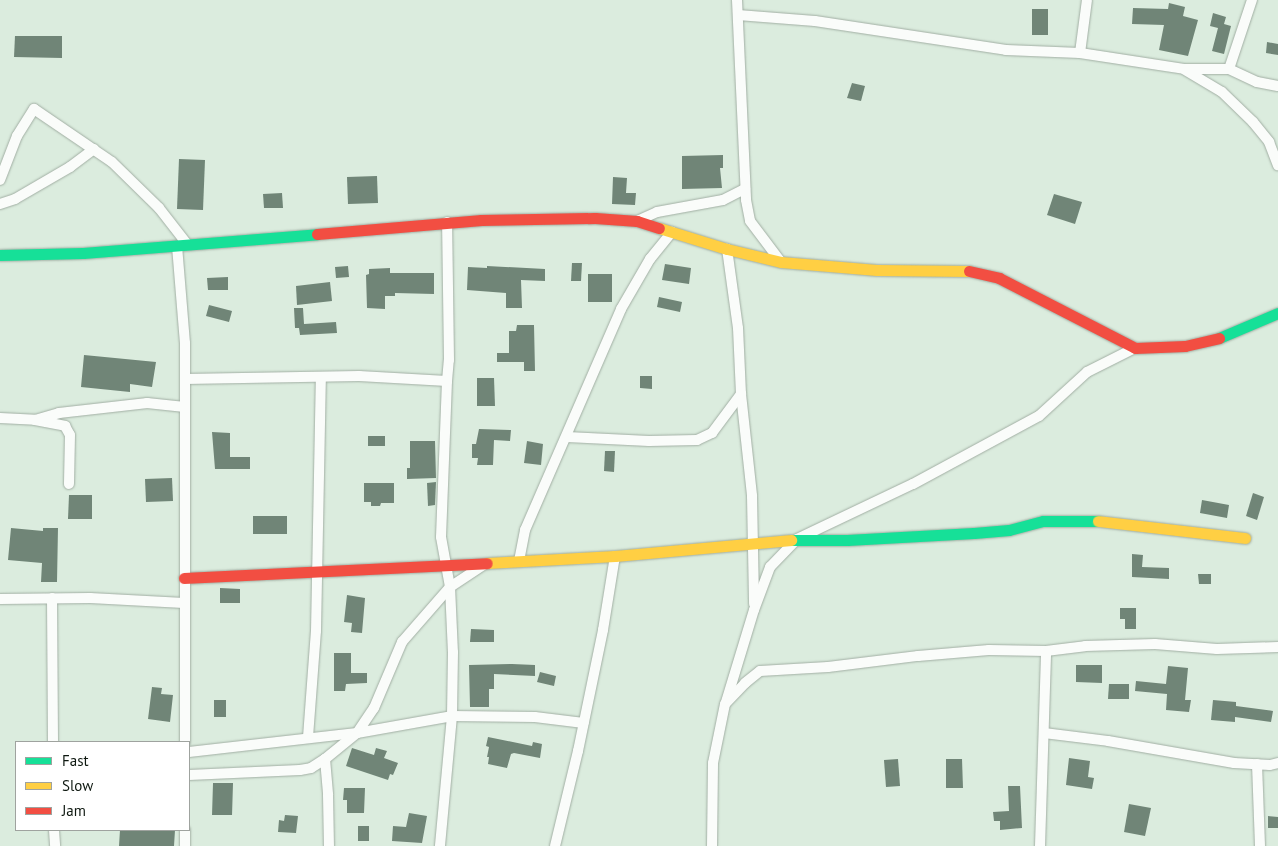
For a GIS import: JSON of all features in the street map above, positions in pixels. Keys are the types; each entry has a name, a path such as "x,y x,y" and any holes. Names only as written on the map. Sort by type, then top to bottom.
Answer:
{"street":[{"path":"737,0 745,189 750,221 781,262"},
{"path":"1080,53 1087,0"},
{"path":"1229,69 1252,0"},
{"path":"738,15 815,21 1006,50 1080,53 1184,69 1229,69 1257,82 1278,86"},
{"path":"1184,69 1222,92 1253,122 1269,142 1278,165"},
{"path":"0,180 17,136 34,108 112,162 160,208 182,245 185,343 184,602 187,630 185,741"},
{"path":"0,204 15,199 70,167 94,148"},
{"path":"637,221 657,212 723,200 745,189"},
{"path":"0,255 83,253 306,236 447,222 595,218 637,221 727,249 781,262 877,270 964,269 999,278 1135,348"},
{"path":"440,846 452,716 454,652 450,587 441,537 449,360 447,222"},
{"path":"518,561 526,530 621,309 650,258 672,232"},
{"path":"727,249 738,328 740,394 752,496 754,610"},
{"path":"712,846 713,763 725,704 754,610 770,567 797,539 913,484 1039,416 1086,372 1135,348 1185,346 1207,342 1278,313"},
{"path":"184,379 359,376 447,381"},
{"path":"308,738 316,631 321,377"},
{"path":"567,438 649,441 697,440 712,434 740,394"},
{"path":"35,420 59,413 147,403 185,407"},
{"path":"0,418 35,420 65,426 69,430 68,484"},
{"path":"184,578 316,573 377,568 447,566 615,556 797,539 847,540 974,533 1009,530 1043,522 1074,521 1132,524 1245,538"},
{"path":"554,846 584,723 603,630 615,556"},
{"path":"190,775 300,770 311,768 325,759 357,733 374,708 402,642 450,587 485,564"},
{"path":"0,598 184,602"},
{"path":"52,598 53,741"},
{"path":"725,704 745,682 760,672 828,667 989,650 1046,651 1085,646 1155,644 1217,649 1278,647"},
{"path":"1040,846 1046,651"},
{"path":"190,752 357,733 452,716 535,717 584,723"},
{"path":"1044,733 1108,741 1234,763 1270,765 1278,763"},
{"path":"325,759 329,846"},
{"path":"1257,764 1260,846"},
{"path":"54,831 54,846"},
{"path":"185,831 185,846"}],"building":[{"path":"1169,3 1185,7 1183,16 1198,20 1188,56 1159,50 1164,25 1132,24 1133,8 1168,9"},
{"path":"1032,9 1048,9 1048,35 1032,35"},
{"path":"1213,13 1226,17 1224,24 1231,26 1224,54 1212,51 1218,28 1210,26"},
{"path":"15,36 62,36 62,58 14,57"},
{"path":"1267,42 1278,44 1278,55 1266,53"},
{"path":"852,83 865,86 861,101 847,98"},
{"path":"723,155 723,168 720,168 722,188 682,189 682,156"},
{"path":"179,159 205,160 203,210 177,209"},
{"path":"377,176 378,203 348,204 347,177"},
{"path":"613,177 627,178 626,193 636,193 635,205 612,204"},
{"path":"282,193 283,208 264,208 263,194"},
{"path":"1054,194 1082,202 1075,224 1047,215"},
{"path":"572,263 582,263 581,281 571,281"},
{"path":"665,264 691,268 689,284 662,280"},
{"path":"348,266 349,277 336,278 335,267"},
{"path":"487,266 545,269 545,281 521,280 522,308 506,308 506,293 467,290 468,267 487,268"},
{"path":"390,268 390,273 434,273 434,294 395,293 395,296 385,296 385,309 367,308 366,275 369,274 369,269"},
{"path":"588,274 612,274 612,302 588,302"},
{"path":"228,277 228,290 208,290 207,278"},
{"path":"330,282 332,301 297,305 296,286"},
{"path":"659,297 682,302 680,312 657,307"},
{"path":"209,305 232,311 229,322 206,316"},
{"path":"294,308 303,308 304,324 336,322 337,333 300,335 299,328 295,328"},
{"path":"517,325 534,325 535,371 524,371 524,362 497,362 497,353 509,353 509,331 516,331"},
{"path":"84,355 156,362 152,387 130,384 130,392 81,387"},
{"path":"640,376 652,376 652,389 640,388"},
{"path":"477,378 494,378 495,406 477,406"},
{"path":"479,429 511,430 510,441 494,440 493,465 477,465 478,458 472,458 472,444 476,444"},
{"path":"212,432 230,433 230,457 250,457 250,469 215,469"},
{"path":"368,436 385,436 385,446 368,446"},
{"path":"410,441 435,441 436,478 407,479 407,468 410,468"},
{"path":"527,441 543,444 541,465 524,463"},
{"path":"605,451 615,451 614,472 604,471"},
{"path":"172,478 173,501 146,502 145,479"},
{"path":"436,482 435,505 428,506 427,483"},
{"path":"364,483 394,483 394,503 381,503 380,506 371,506 371,502 364,502"},
{"path":"1253,493 1264,497 1257,520 1246,516"},
{"path":"69,495 92,495 92,519 68,519"},
{"path":"1202,500 1229,505 1227,518 1200,513"},
{"path":"253,516 287,516 287,534 253,534"},
{"path":"11,528 43,531 43,528 58,528 57,582 41,582 42,563 8,560"},
{"path":"1132,554 1143,555 1142,567 1169,568 1169,579 1132,577"},
{"path":"1198,574 1211,574 1211,584 1199,584"},
{"path":"220,588 240,589 240,603 220,603"},
{"path":"347,595 365,598 362,633 351,632 352,623 344,622"},
{"path":"1120,608 1136,608 1136,629 1125,629 1125,619 1120,619"},
{"path":"471,629 494,630 494,642 470,642"},
{"path":"334,653 351,653 351,673 367,673 367,683 346,684 345,691 334,691"},
{"path":"469,665 535,665 535,676 494,674 494,689 489,689 489,707 470,707"},
{"path":"1076,665 1102,665 1102,683 1076,682"},
{"path":"1168,666 1188,668 1185,700 1191,700 1189,712 1166,710 1167,694 1135,691 1136,681 1166,684"},
{"path":"540,672 556,676 554,686 537,682"},
{"path":"1109,684 1129,684 1129,699 1108,699"},
{"path":"152,687 162,688 161,694 173,695 170,722 148,719"},
{"path":"214,700 226,700 226,717 214,717"},
{"path":"1213,700 1236,702 1236,706 1273,711 1271,722 1235,717 1235,722 1211,720"},
{"path":"488,737 532,746 533,742 542,744 540,758 514,753 511,754 507,768 488,764 489,747 486,746"},
{"path":"352,748 374,755 376,748 387,751 384,758 398,763 393,775 390,774 388,780 346,766"},
{"path":"1069,758 1090,761 1088,777 1094,778 1092,789 1066,785"},
{"path":"898,759 900,786 886,787 884,760"},
{"path":"946,759 962,759 963,788 946,788"},
{"path":"213,783 233,783 232,815 212,815"},
{"path":"1008,786 1020,786 1022,828 1000,830 1000,821 994,821 993,812 1009,811"},
{"path":"344,788 365,788 364,813 347,813 347,800 343,800"},
{"path":"1129,804 1151,808 1145,836 1124,832"},
{"path":"409,813 427,816 422,843 392,841 393,826 406,827"},
{"path":"285,815 298,816 296,833 278,832 279,820 284,821"},
{"path":"1268,816 1278,817 1278,828 1268,828"},
{"path":"358,826 369,826 369,841 358,841"},
{"path":"120,831 175,831 174,846 119,846"}],"traffic: fast":[{"path":"0,255 83,253 317,234"},
{"path":"1219,338 1278,313"},
{"path":"791,540 847,540 974,533 1009,530 1043,521 1098,521"}],"traffic: slow":[{"path":"659,228 727,249 781,262 877,270 969,271"},
{"path":"1098,521 1245,538"},
{"path":"487,563 615,556 791,540"}],"traffic: jam":[{"path":"317,234 481,220 595,218 637,221 659,228"},
{"path":"969,271 999,278 1135,348 1185,346 1219,338"},
{"path":"184,578 487,563"}]}
